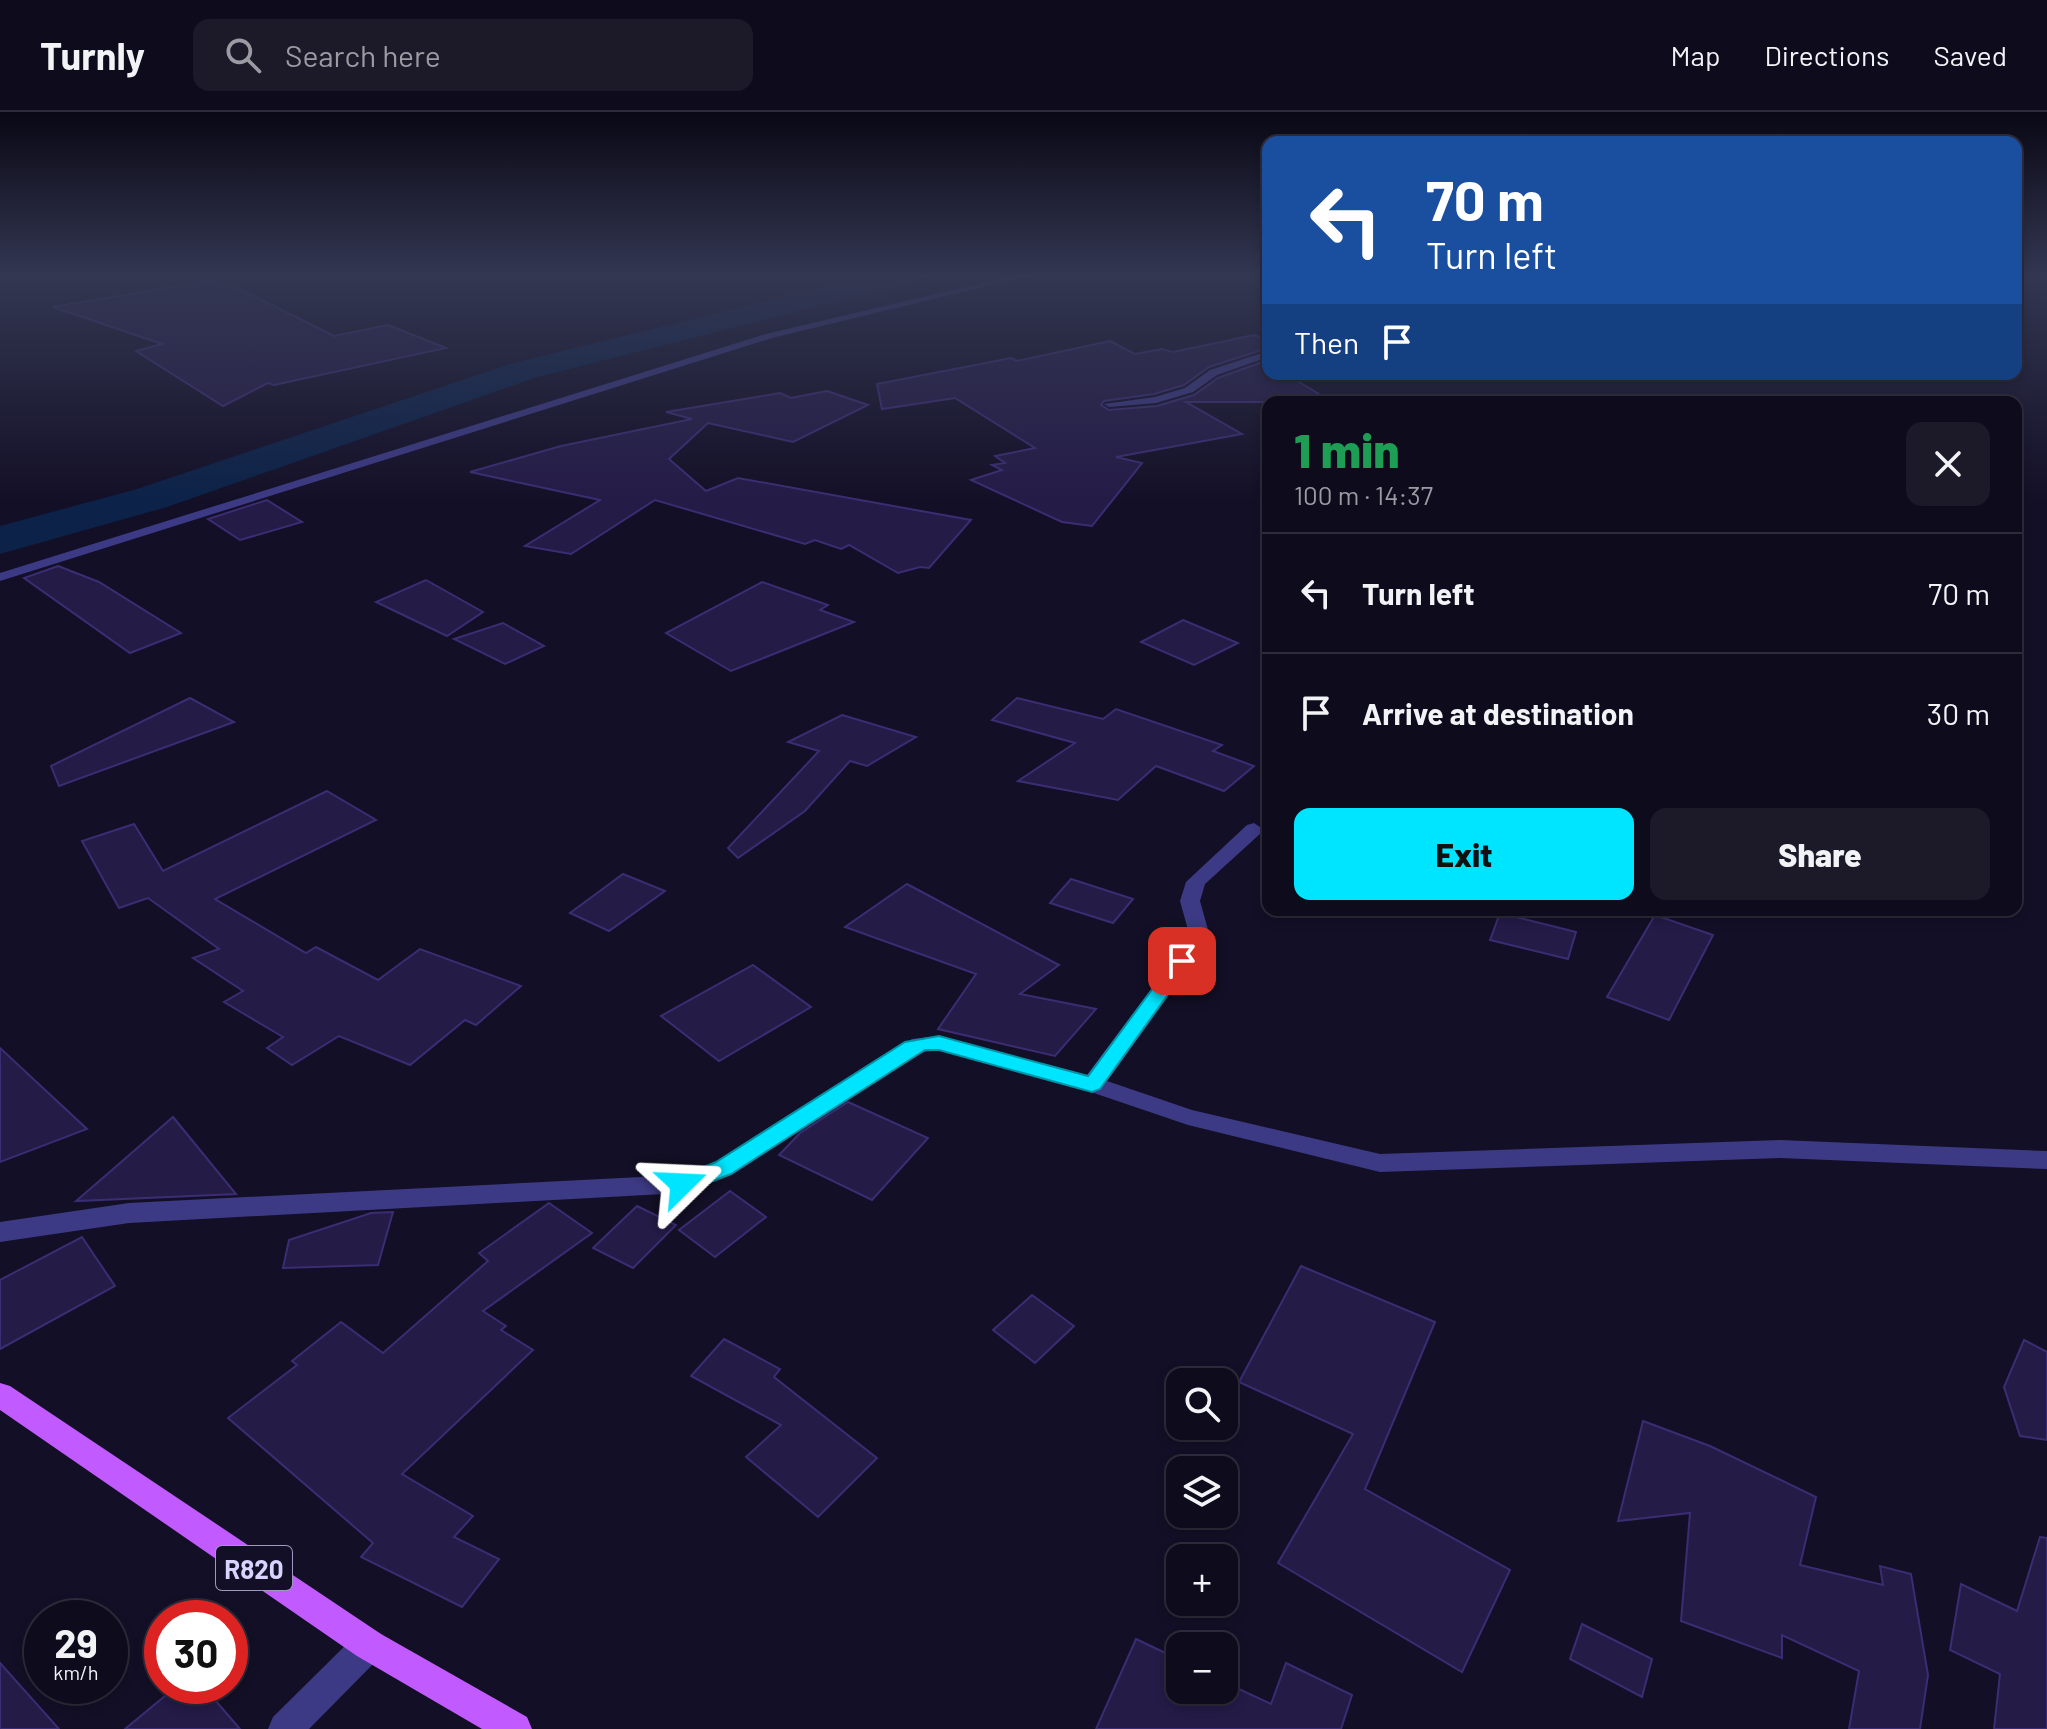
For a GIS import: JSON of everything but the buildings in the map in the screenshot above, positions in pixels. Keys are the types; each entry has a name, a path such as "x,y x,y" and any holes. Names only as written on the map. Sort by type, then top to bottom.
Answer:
{"main road":[{"name":"R820","path":"0,1395 369,1645 515,1729"}],"street":[{"path":"0,577 723,350"},
{"path":"1109,404 1156,400 1189,390 1193,383 1231,365 1262,356"},
{"path":"1092,1084 1200,937 1190,901 1196,882 1254,829"},
{"path":"0,1232 129,1213 682,1184 724,1168 912,1046 925,1043 939,1043 1092,1084 1188,1117 1380,1163 1780,1149 2047,1160"},
{"path":"285,1729 369,1645"}],"waterway":[{"path":"0,540 152,498 522,371 605,350"}],"route":[{"path":"682,1184 702,1179 724,1168 912,1046 939,1043 1092,1084 1182,961"}]}
